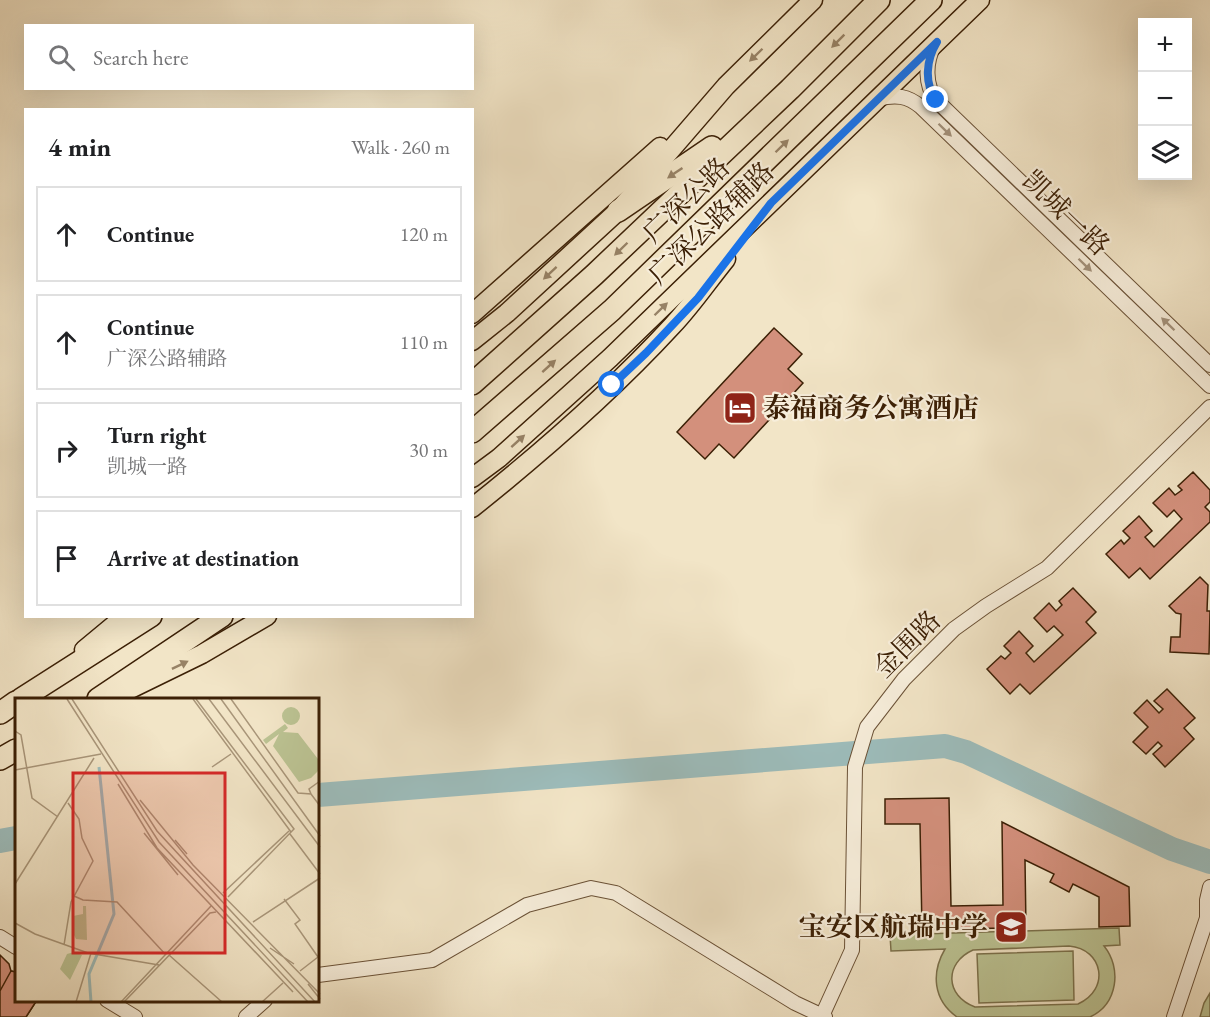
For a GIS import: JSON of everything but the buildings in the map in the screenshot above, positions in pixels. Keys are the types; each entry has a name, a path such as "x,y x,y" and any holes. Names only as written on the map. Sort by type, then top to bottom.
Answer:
{"highway":[{"name":"广深公路","path":"474,382 594,275 790,89 879,0"},
{"name":"广深公路","path":"474,430 612,310 931,0"},
{"path":"618,211 696,159 790,89"},
{"path":"28,695 148,618"},
{"path":"99,698 219,618"},
{"path":"0,713 15,703"},
{"path":"0,759 15,751"}],"main road":[{"name":"广深公路辅路","path":"474,477 499,458 610,358 980,0"},
{"path":"474,339 507,313 618,211 726,86 806,3"},
{"path":"476,311 592,210 726,86"},
{"path":"474,506 573,421 672,326 698,298 771,203"},
{"path":"28,695 122,618"},
{"path":"111,698 202,654 264,618"}],"street":[{"name":"凯城一路","path":"937,42 930,57 928,74 930,92 936,100 1210,365"},
{"name":"凯城一路","path":"878,99 888,96 905,97 921,107 1209,384"},
{"name":"金围路","path":"823,1016 852,950 856,758 867,727 904,678 954,629 1047,568 1210,407"},
{"path":"320,975 432,960 527,905 591,888 616,893 795,1003 823,1016"},
{"path":"1174,1017 1207,918 1209,895"},
{"path":"0,937 15,946"},
{"path":"110,1002 135,1017"},
{"path":"246,1017 263,1002"}],"green space":[{"path":"1119,928 1120,945 1104,946 1113,965 1114,985 1107,1004 1090,1017 957,1017 943,1003 937,986 938,967 945,949 891,951 890,935","holes":["1069,946 1090,954 1099,971 1095,989 1088,998 1078,1004 975,1007 965,1002 954,988 953,971 957,963 973,950"]},
{"path":"1073,951 1074,1000 979,1003 977,954"},
{"path":"1210,993 1210,1017 1200,1017 1204,1003"}],"waterway":[{"path":"320,795 945,746 966,752 1172,849 1210,862"},
{"path":"0,841 15,838"}],"place":[{"name":"泰福商务公寓酒店","path":"740,408"},
{"name":"宝安区航瑞中学","path":"1011,927"}],"route":[{"path":"612,385 698,298 718,268 771,203 937,42 932,49 928,65 928,84 936,100"}]}
